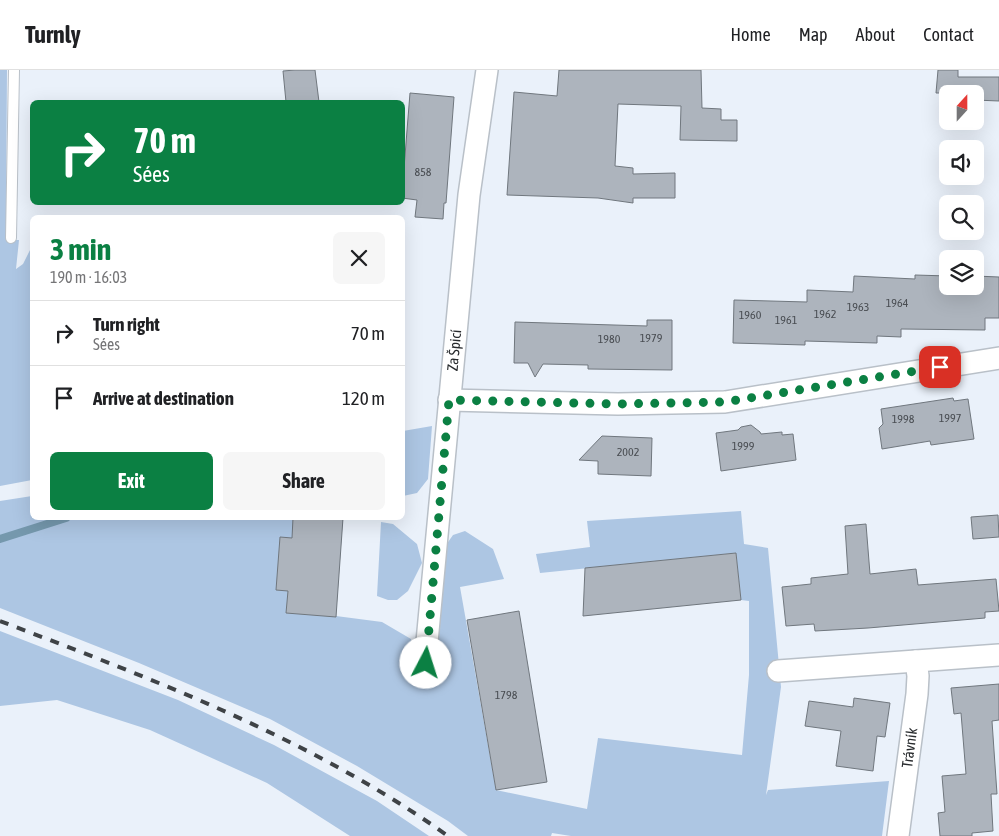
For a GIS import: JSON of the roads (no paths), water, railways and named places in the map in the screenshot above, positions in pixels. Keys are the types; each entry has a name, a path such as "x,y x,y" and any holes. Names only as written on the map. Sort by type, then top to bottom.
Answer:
{"street":[{"name":"Za Špicí","path":"426,663 469,195 487,70"},
{"path":"449,400 618,404 725,402 999,358"},
{"path":"778,671 999,655"},
{"name":"Trávník","path":"898,836 918,694 916,661"}],"lane":[{"path":"11,238 14,70"}],"waterway":[{"path":"0,539 60,520"}],"railway":[{"path":"0,621 174,689 231,714 342,770 396,801 448,836"}]}
